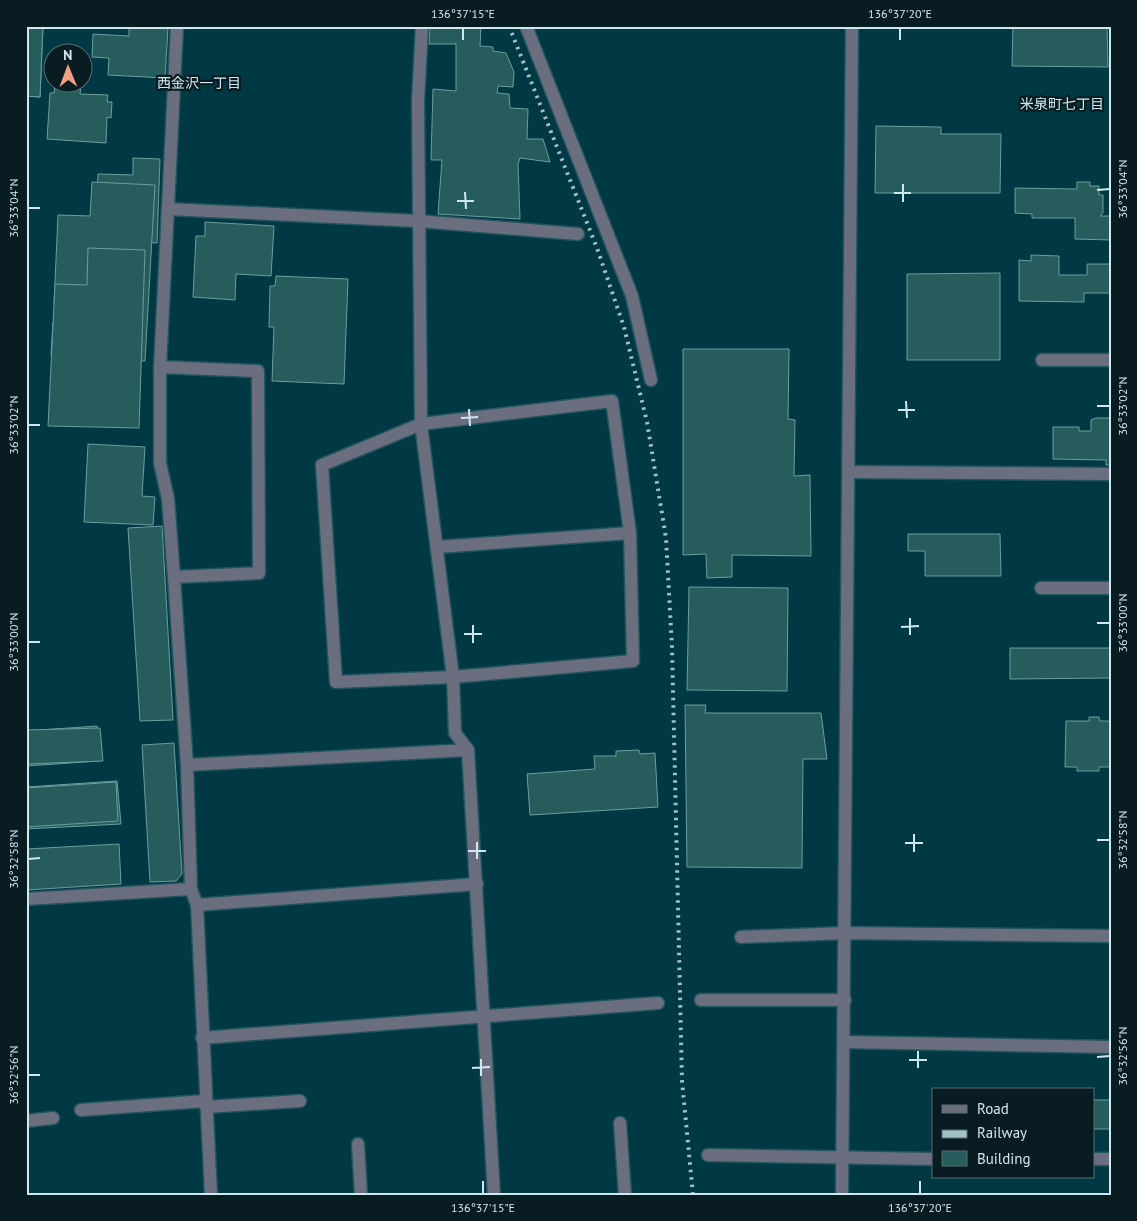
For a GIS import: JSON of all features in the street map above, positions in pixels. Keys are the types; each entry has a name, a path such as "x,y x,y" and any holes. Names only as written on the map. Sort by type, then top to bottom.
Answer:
{"street":[{"path":"177,26 160,367 160,463 168,498 187,765 191,889 197,904 205,1104 211,1195"},
{"path":"422,26 418,100 421,424 453,677 455,733 468,750 494,1195"},
{"path":"526,26 632,296 651,380"},
{"path":"842,1195 850,472 852,26"},
{"path":"168,210 418,222 578,234"},
{"path":"1042,360 1111,360"},
{"path":"160,367 258,371 259,573 174,577"},
{"path":"612,401 630,533 633,661 453,677 336,682 322,465 421,424 612,401"},
{"path":"850,472 1111,474"},
{"path":"437,547 630,533"},
{"path":"1041,588 1111,588"},
{"path":"187,765 468,750"},
{"path":"197,904 477,884"},
{"path":"26,899 191,889"},
{"path":"741,937 845,933 1111,936"},
{"path":"701,1000 845,1000"},
{"path":"202,1038 658,1003"},
{"path":"844,1042 1111,1047"},
{"path":"81,1110 300,1100"},
{"path":"26,1121 53,1118"},
{"path":"620,1123 625,1195"},
{"path":"358,1144 361,1195"},
{"path":"708,1156 932,1159"},
{"path":"1094,1159 1111,1159"}],"building":[{"path":"26,26 43,26 40,97 26,96"},
{"path":"26,26 43,26 40,97 26,96"},
{"path":"129,26 168,28 165,78 108,75 109,58 92,57 93,34 129,36"},
{"path":"430,26 481,27 480,46 493,47 493,51 506,53 514,72 513,87 498,86 497,93 509,94 510,108 528,109 527,139 543,139 550,162 520,158 518,164 520,219 438,214 442,160 431,160 433,89 456,91 456,44 429,44"},
{"path":"1013,26 1107,26 1108,67 1012,66"},
{"path":"80,92 80,94 108,95 107,102 112,102 111,118 107,117 106,143 47,139 50,93"},
{"path":"876,126 941,127 941,134 1001,134 1000,193 875,193"},
{"path":"133,158 160,159 157,243 95,240 98,174 133,175"},
{"path":"92,182 155,185 145,361 51,355 53,322 75,323 76,305 54,304 58,215 90,216"},
{"path":"1077,182 1090,182 1090,186 1099,186 1099,195 1103,195 1103,213 1100,216 1111,216 1111,240 1075,239 1075,218 1032,218 1032,214 1015,213 1015,188 1077,189"},
{"path":"205,222 274,226 271,276 236,274 235,300 193,297 196,236 205,236"},
{"path":"88,248 145,250 139,428 48,426 55,284 87,285"},
{"path":"1031,255 1059,256 1059,275 1087,275 1087,264 1111,264 1111,293 1084,293 1084,302 1019,301 1019,260 1031,261"},
{"path":"1000,273 1000,360 907,360 907,274"},
{"path":"276,276 348,279 344,384 272,381 274,327 269,327 270,286 275,286"},
{"path":"683,349 789,349 788,419 795,420 794,476 810,475 811,556 732,555 732,577 707,578 706,554 683,555"},
{"path":"1111,418 1111,465 1106,465 1106,460 1053,459 1053,427 1079,427 1079,431 1091,431 1091,420"},
{"path":"88,444 145,447 142,496 155,497 153,525 84,522"},
{"path":"162,526 173,720 140,721 128,528"},
{"path":"908,534 1000,534 1001,576 925,576 925,551 908,551"},
{"path":"689,587 788,588 787,691 687,690"},
{"path":"1010,648 1111,648 1111,678 1010,679"},
{"path":"685,705 706,705 705,713 821,713 827,759 803,759 802,868 687,867"},
{"path":"1089,717 1099,717 1100,721 1111,721 1111,767 1099,767 1099,771 1077,771 1077,767 1065,767 1066,721 1089,721"},
{"path":"97,726 99,761 26,766 26,731"},
{"path":"100,728 103,761 26,764 26,730"},
{"path":"174,743 182,874 176,881 150,882 142,745"},
{"path":"639,750 640,754 655,753 658,807 530,815 527,774 595,769 594,756 616,756 616,751"},
{"path":"117,781 121,824 26,829 26,787"},
{"path":"116,782 118,821 26,827 26,788"},
{"path":"119,844 121,884 26,890 26,849"},
{"path":"1094,1100 1111,1100 1111,1129 1094,1129"}],"railway":[{"path":"509,26 597,248 624,327 647,422 666,538 672,647 682,1081 693,1195"}],"district":[{"name":"西金沢一丁目","path":"199,83"},
{"name":"米泉町七丁目","path":"1062,104"}]}
